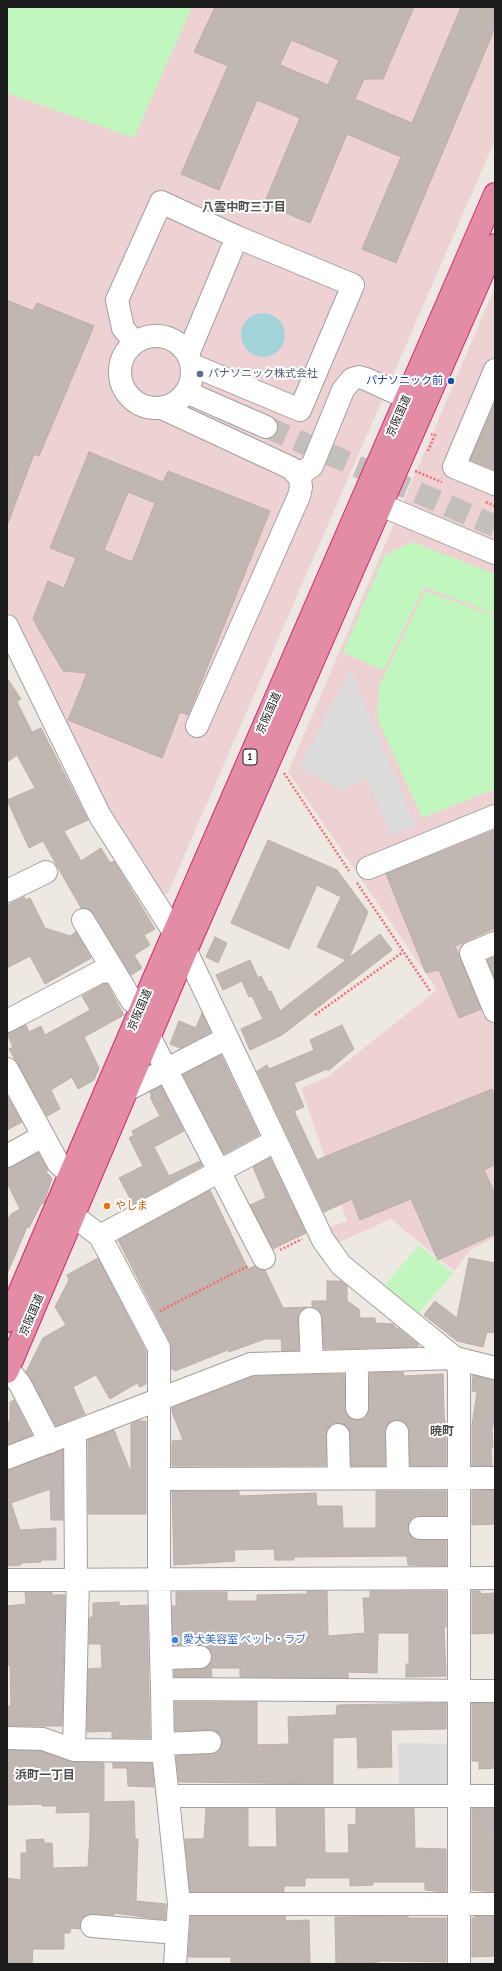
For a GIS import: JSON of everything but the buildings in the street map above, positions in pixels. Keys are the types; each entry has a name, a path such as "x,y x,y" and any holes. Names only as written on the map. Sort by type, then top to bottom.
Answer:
{"highway":[{"name":"京阪国道","path":"7,1321 71,1175 141,1007 495,194"},
{"name":"京阪国道","path":"8,1370 186,951 495,245"}],"street":[{"path":"135,343 123,328 117,300 161,202 237,237 353,285 300,410 190,360"},
{"path":"190,360 237,237"},
{"path":"164,337 180,345 190,360 192,377 186,392 173,404 162,408 150,408 139,404 130,397 123,388 120,376 121,364 126,352 135,343 146,338 164,337"},
{"path":"495,370 454,467 495,484"},
{"path":"296,472 306,470 312,466 343,390 352,379 359,377 366,379 407,398"},
{"path":"186,392 266,427"},
{"path":"162,408 296,472 300,478 301,487 299,496 197,726"},
{"path":"381,505 495,553"},
{"path":"7,626 100,816 186,951 318,1231 341,1265 455,1358 459,1370 459,1964"},
{"path":"368,868 495,816"},
{"path":"7,891 46,872"},
{"path":"83,920 132,1001 141,1007"},
{"path":"495,943 471,953 495,1011"},
{"path":"7,1021 100,972 114,971"},
{"path":"150,1038 264,1258"},
{"path":"127,1090 167,1071 227,1038"},
{"path":"7,1069 58,1163 71,1175"},
{"path":"7,1156 43,1136"},
{"path":"100,1236 275,1141"},
{"path":"74,1216 100,1236 159,1348 159,1579 163,1747 179,1904 175,1964"},
{"path":"310,1319 312,1362"},
{"path":"7,1458 251,1364 455,1358 495,1368"},
{"path":"357,1361 358,1408"},
{"path":"8,1370 20,1384 50,1442"},
{"path":"74,1750 77,1579 75,1432"},
{"path":"397,1432 398,1478"},
{"path":"338,1435 339,1478"},
{"path":"159,1479 495,1478"},
{"path":"420,1528 458,1528"},
{"path":"7,1580 495,1578"},
{"path":"161,1658 200,1657"},
{"path":"162,1689 495,1691"},
{"path":"7,1738 43,1739 74,1750 163,1747 210,1742"},
{"path":"168,1796 495,1796"},
{"path":"179,1904 495,1904"},
{"path":"92,1926 177,1934"}],"path":[{"path":"428,451 435,435"},
{"path":"315,1016 403,952"},
{"path":"144,1319 318,1231"}],"shaded area":[{"name":"パナソニック株式会社","path":"7,7 495,7 495,140 168,893 160,894 108,814 7,608"},
{"path":"495,287 495,1238 470,1250 454,1271 391,1219 337,1243 328,1228 347,1221 301,1088 326,1078 437,990 288,772"},
{"path":"351,670 416,826 391,836 367,779 340,790 298,767"},
{"path":"398,1743 451,1744 452,1781 442,1789 399,1790"}],"green space":[{"path":"7,7 192,7 134,138 7,93"},
{"path":"412,542 495,574 495,614 424,587 383,671 343,652 385,555"},
{"path":"425,591 495,616 495,789 422,818 377,718 379,686"},
{"path":"419,1245 453,1273 419,1313 385,1285"}],"water":[{"path":"263,313 275,317 281,323 285,335 281,347 275,353 263,357 251,353 245,347 241,335 245,323 251,317"}],"tunnel":[{"path":"266,427 495,526"}],"place":[{"name":"パナソニック株式会社","path":"200,374"},
{"name":"パナソニック前","path":"451,381"},
{"name":"やしま","path":"107,1206"},
{"name":"愛犬美容室 ペット・ラブ","path":"175,1640"}],"district":[{"name":"八雲中町三丁目","path":"244,208"},
{"name":"暁町","path":"442,1432"},
{"name":"浜町一丁目","path":"45,1776"}]}
